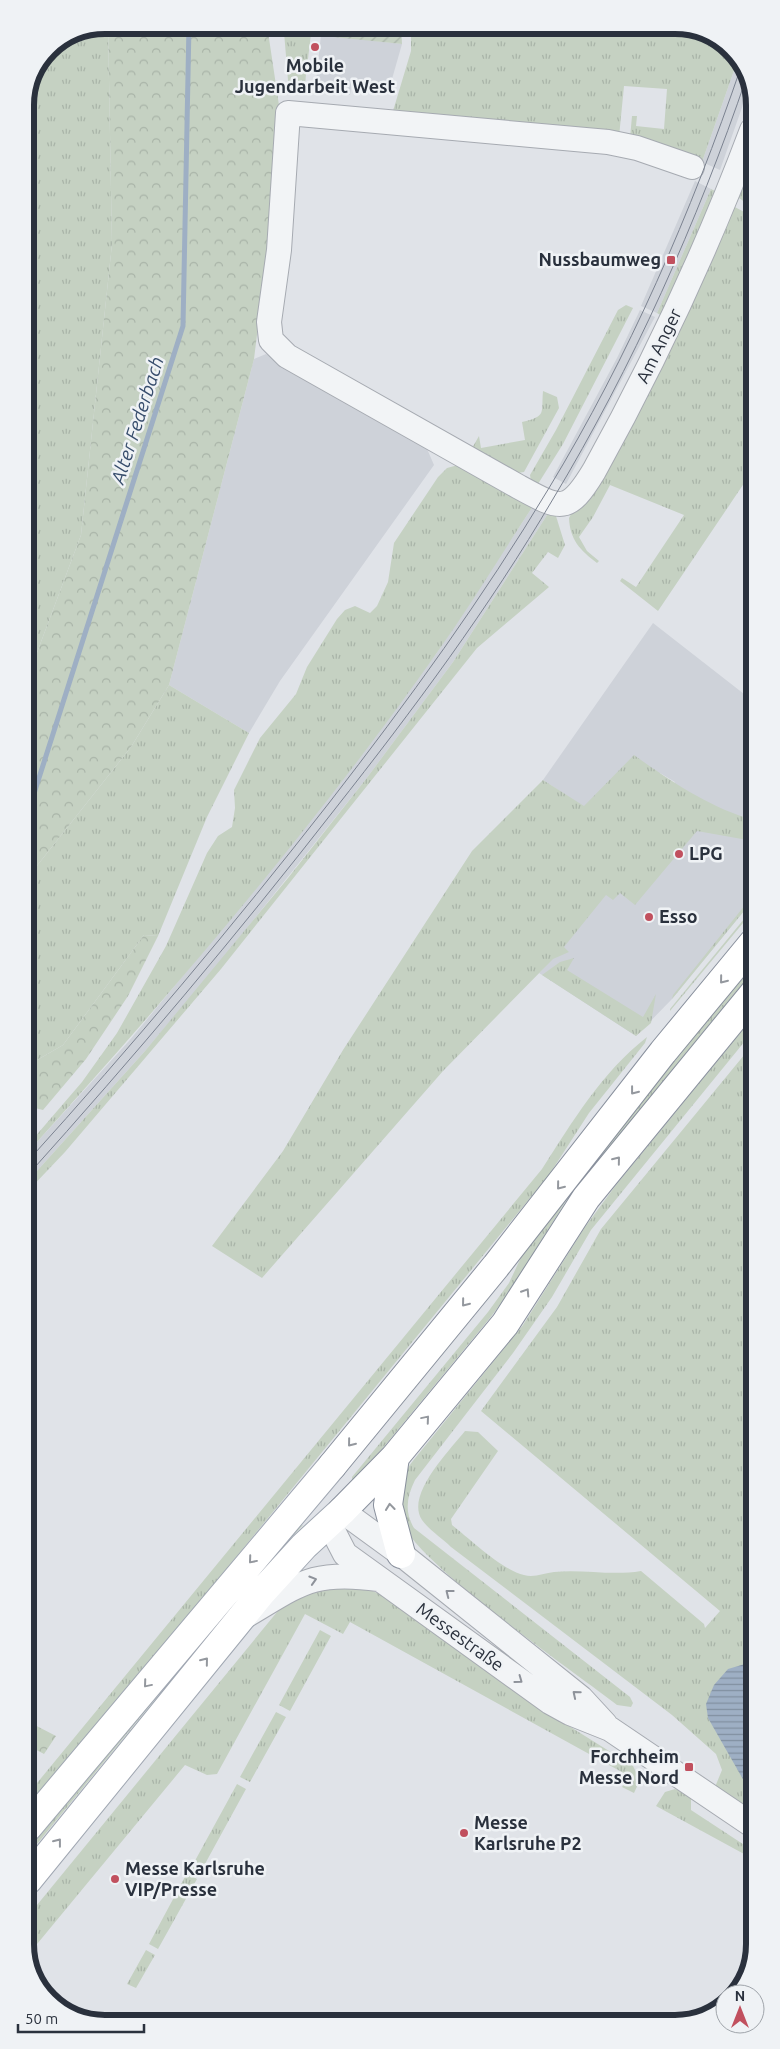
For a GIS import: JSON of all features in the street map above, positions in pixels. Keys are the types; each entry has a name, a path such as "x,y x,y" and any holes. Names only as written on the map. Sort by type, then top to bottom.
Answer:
{"main road":[{"path":"34,1820 332,1466 496,1266 664,1052 746,953"},
{"path":"34,1873 239,1620 332,1513 395,1457 505,1324 586,1198 746,1003"},
{"path":"395,1457 388,1505 401,1554"},
{"path":"332,1466 332,1513"},
{"path":"284,1523 310,1508 332,1513"}],"street":[{"name":"Am Anger","path":"692,167 637,148 608,142 288,113 279,250 269,322 270,340 287,356 519,487 555,504 569,502 582,490 610,442 674,316 727,196 746,146"},
{"name":"Messestraße","path":"332,1513 401,1554 581,1698 610,1729"},
{"name":"Messestraße","path":"332,1513 345,1554 550,1702 570,1713 610,1729 746,1821"},
{"path":"239,1620 311,1579 347,1575 380,1579"}],"shaded area":[{"path":"321,35 402,44 390,86 352,82 350,95 315,91"},
{"path":"735,67 746,96 720,170 702,162"},
{"path":"695,181 711,189 657,313 641,306"},
{"path":"640,310 655,317 566,484 553,477 617,358"},
{"path":"266,354 424,442 434,465 280,681 249,733 169,685 254,359"},
{"path":"533,506 549,512 453,662 366,779 216,967 145,1051 34,1174 34,1145 129,1041 273,867 436,654"},
{"path":"653,623 746,696 746,909 672,999 636,1036 539,973 553,958 675,782 660,773 584,807 543,780"}],"green space":[{"path":"108,34 112,244 81,535 34,661 34,100 39,78 46,65 65,46 91,35"},
{"path":"108,34 268,34 280,112 269,238 254,359 169,685 131,747 34,871 34,661 81,535 112,244"},
{"path":"284,34 311,34 305,83 315,84 314,94 289,92"},
{"path":"304,34 401,34 402,44"},
{"path":"411,34 680,34 689,35 711,43 729,58 735,67 702,162 630,138 632,116 637,116 636,126 664,129 667,89 624,86 619,137 393,111 411,51"},
{"path":"524,34 536,34 534,38"},
{"path":"746,169 746,203 739,198 738,191"},
{"path":"711,189 717,192 662,316 657,313"},
{"path":"731,205 746,213 746,480 658,611 620,581 622,578 636,587 684,515 610,485 593,517 579,537 587,551 599,561 597,563 577,544 571,532 569,518"},
{"path":"626,305 633,308 563,444 538,484 531,481 530,475 556,430 618,310"},
{"path":"543,391 557,397 559,408 524,472 517,473 471,450 479,436 481,448 525,440 522,422 539,416 542,409"},
{"path":"458,465 533,506 449,636 340,784 187,972 34,1145 34,1138 82,1082 117,1033 166,946 207,853 218,836 232,827 235,808 234,790 260,738 296,694 307,667 337,619 345,610 355,606 370,613 377,606 388,582 394,543 438,477 447,468"},
{"path":"549,512 555,513 565,545 558,558 548,552 532,573 549,587 477,648 221,969 65,1152 34,1185 34,1174 145,1051 288,878 366,779 453,662"},
{"path":"169,685 249,733 207,817 158,936 144,935 63,1045 34,1062 34,871 131,747"},
{"path":"634,755 691,793 746,818 746,840 697,831 635,905 620,893 613,900 606,895 564,947 569,952 553,959 443,1071 262,1278 212,1246 283,1151 343,1050 472,851 543,780 584,806"},
{"path":"746,904 746,909 672,999 673,995"},
{"path":"746,917 746,919 670,1011"},
{"path":"144,935 158,936 128,996 86,1059 43,1110 34,1108 34,1062 63,1045"},
{"path":"574,958 567,970 643,1017 656,994 651,1023 636,1036 542,975 560,962"},
{"path":"746,968 746,980 566,1201 507,1295 490,1318 382,1449 352,1480 352,1477 488,1312 509,1283 532,1234"},
{"path":"746,1026 746,1040 591,1230 552,1297 513,1353 415,1480 410,1492 408,1510 414,1528 630,1697 633,1703 631,1707 617,1705 498,1616 434,1561 412,1538 401,1520 400,1495 401,1482 412,1462 523,1325 585,1227 616,1185"},
{"path":"647,1037 645,1043 589,1113 549,1175 34,1804 34,1787 542,1169 589,1098 631,1051"},
{"path":"746,1053 746,1809 715,1787 722,1770 716,1754 672,1715 451,1547 425,1524 418,1510 419,1498 424,1486 440,1461 465,1431 478,1432 498,1451 451,1519 452,1525 496,1561 515,1572 528,1576 565,1571 619,1573 641,1571 704,1624 705,1628 720,1611 481,1411 557,1307 601,1229"},
{"path":"303,1525 255,1577 34,1848 34,1836 290,1529"},
{"path":"317,1588 366,1588 388,1598 545,1711 633,1766 640,1780 634,1793 622,1787 629,1776 350,1622 343,1634 305,1614 217,1774 207,1775 185,1765 34,1948 34,1909 283,1606"},
{"path":"320,1630 331,1636 290,1711 279,1705"},
{"path":"276,1712 286,1717 250,1782 240,1777"},
{"path":"34,1725 56,1736 44,1754 34,1749"},
{"path":"237,1784 246,1789 200,1873 191,1868"},
{"path":"675,1789 691,1795 691,1810 746,1846 746,1855 656,1806 665,1792"},
{"path":"187,1873 197,1879 158,1949 149,1944"},
{"path":"146,1950 155,1955 136,1988 127,1984"}],"water":[{"path":"746,1664 746,1782 708,1718 706,1704 714,1685 728,1669"}],"waterway":[{"name":"Alter Federbach","path":"34,794 183,326 189,34"}],"tram line":[{"path":"34,1154 181,985 293,849 416,688 498,569 578,438 632,335 679,230 722,122 739,73"},
{"path":"34,1168 261,903 421,696 503,580 582,449 636,345 685,239 728,131 744,86"}],"place":[{"name":"Mobile Jugendarbeit West","path":"315,47"},
{"name":"Nussbaumweg","path":"671,260"},
{"name":"LPG","path":"679,854"},
{"name":"Esso","path":"649,917"},
{"name":"Forchheim Messe Nord","path":"689,1767"},
{"name":"Messe Karlsruhe P2","path":"464,1833"},
{"name":"Messe Karlsruhe VIP/Presse","path":"115,1879"}]}
